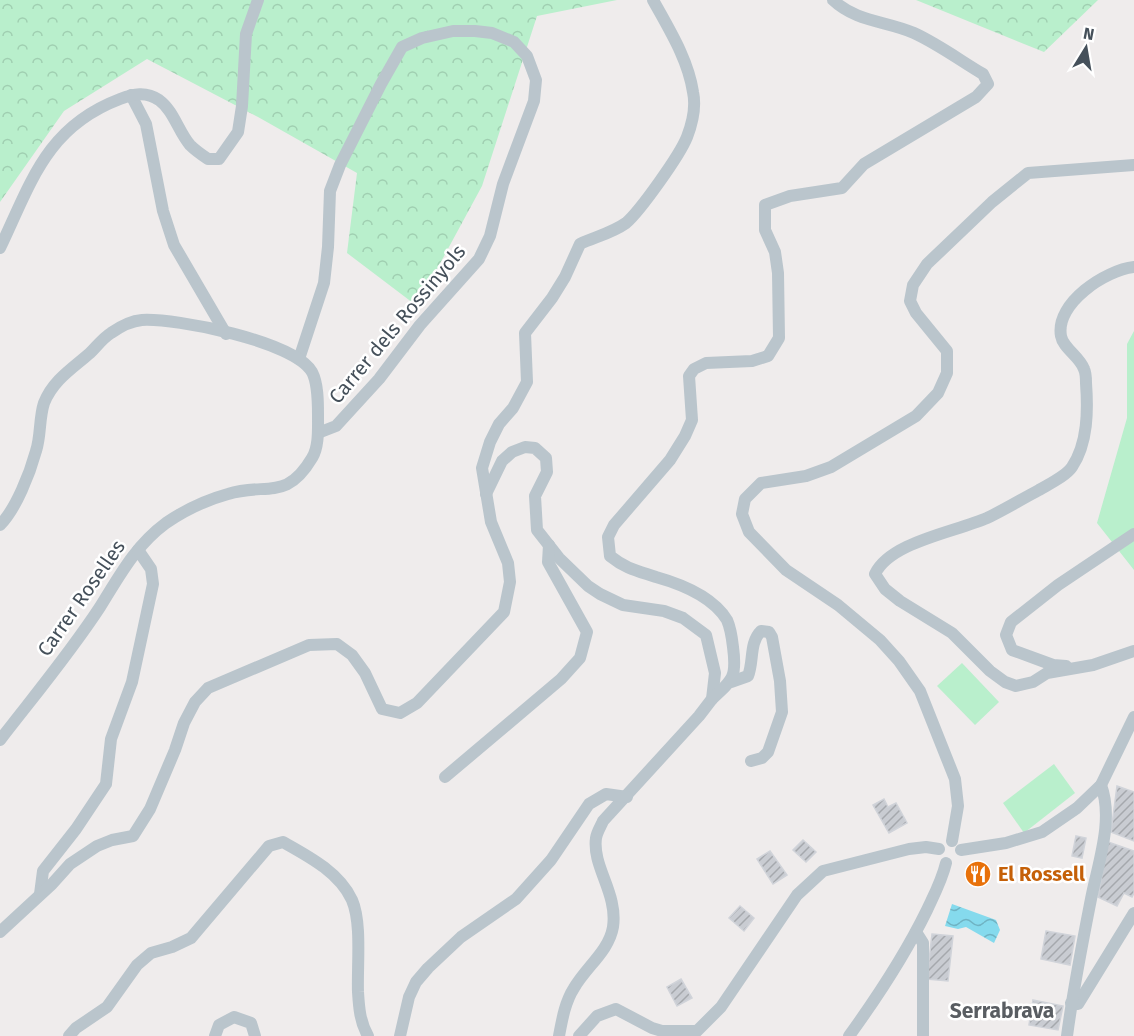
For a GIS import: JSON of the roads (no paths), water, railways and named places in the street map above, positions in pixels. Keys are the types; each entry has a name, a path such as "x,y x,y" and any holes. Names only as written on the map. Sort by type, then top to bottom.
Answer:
{"street":[{"path":"0,248 40,163 56,142 77,122 102,106 130,95 143,93 159,100 172,115 191,145 208,159 219,159 238,132 242,106 246,34 258,0"},
{"path":"0,932 70,864 97,846 133,836 150,809 189,713 195,702 208,688 309,645 337,644 352,655 365,673 382,709 400,713 417,704 504,612 510,582 508,563 491,522 482,468 490,442 499,424 513,408 527,382 525,333 565,277 580,244 625,224 637,212 687,138 693,117 694,93 685,63 653,0"},
{"path":"731,682 735,665 731,632 727,620 718,610 688,589 623,567 610,556 608,537 614,525 670,460 685,436 692,420 689,376 694,369 706,363 752,361 768,356 779,338 778,273 775,252 765,230 765,205 790,196 842,188 864,164 976,97 988,84 983,74 916,34 857,16 833,0"},
{"name":"Carrer dels Rossinyols","path":"299,359 324,284 330,191 340,165 402,47 422,38 453,31 492,33 514,42 527,56 536,80 534,101 503,184 490,236 479,259 420,325 379,379 336,426 318,433"},
{"path":"130,95 146,124 163,211 174,245 226,334"},
{"path":"1134,165 1028,173 992,202 927,264 913,285 910,301 916,313 947,351 948,372 938,393 916,416 831,467 806,476 761,483 745,500 742,514 749,532 786,570 838,605 880,640 899,661 920,691 955,779 958,806 956,846 958,859 951,864 946,863 940,858 939,849 945,842 956,846 1006,843 1042,832 1077,808 1101,785 1134,717"},
{"path":"1134,267 1125,268 1098,279 1075,300 1061,319 1061,338 1085,370 1087,397 1083,440 1071,469 1048,485 987,518 906,548 880,564 875,574 885,589 900,601 952,633 990,671 1005,682 1016,686 1032,682 1047,674 1134,651"},
{"path":"0,525 8,518 36,451 44,404 55,384 109,334 127,323 141,320 186,323 272,346 299,359"},
{"name":"Carrer Roselles","path":"0,740 100,607 123,568 152,535 190,508 243,490 287,486 304,471 315,455 318,433 317,396 312,372 299,359"},
{"path":"486,495 502,461 512,452 525,447 535,448 546,458 547,471 535,496 537,530 566,565 600,594 623,605 664,611 683,618 706,635 715,673 712,699"},
{"path":"1080,667 1053,665 1012,650 1006,635 1011,622 1058,585 1134,534"},
{"path":"445,777 561,680 580,658 587,632 548,562 549,546"},
{"path":"40,894 43,871 76,829 106,784 111,739 132,682 153,585 151,569 138,550"},
{"path":"559,1036 573,988 608,942 613,929 612,900 597,853 596,836 603,821 627,797 712,699 731,682 748,676 755,638 761,631 768,632 772,637 780,681 782,712 768,752 762,758 751,761"},
{"path":"1067,1036 1071,1003 1104,831 1107,801 1101,785"},
{"path":"400,1036 409,996 416,982 428,968 461,937 516,899 551,860 589,804 606,794 627,797"},
{"path":"69,1036 76,1028 107,1007 137,965 151,952 171,947 191,938 268,846 283,842 316,860 344,887 352,902 357,936 360,1019 368,1036"},
{"path":"579,1036 597,1016 616,1009 662,1031 697,1031 721,1007 797,895 823,870 909,849 926,847 939,849"},
{"path":"849,1036 876,999 910,945 946,863"},
{"path":"1071,1003 1078,1004 1134,913"},
{"path":"916,932 924,942 923,1036"},
{"path":"215,1036 219,1024 234,1017 251,1023 255,1036"}],"water":[{"path":"952,904 996,920 1000,930 994,943 966,927 958,929 945,926"}],"place":[{"name":"El Rossell","path":"978,874"}],"district":[{"name":"Serrabrava","path":"1002,1011"}]}
